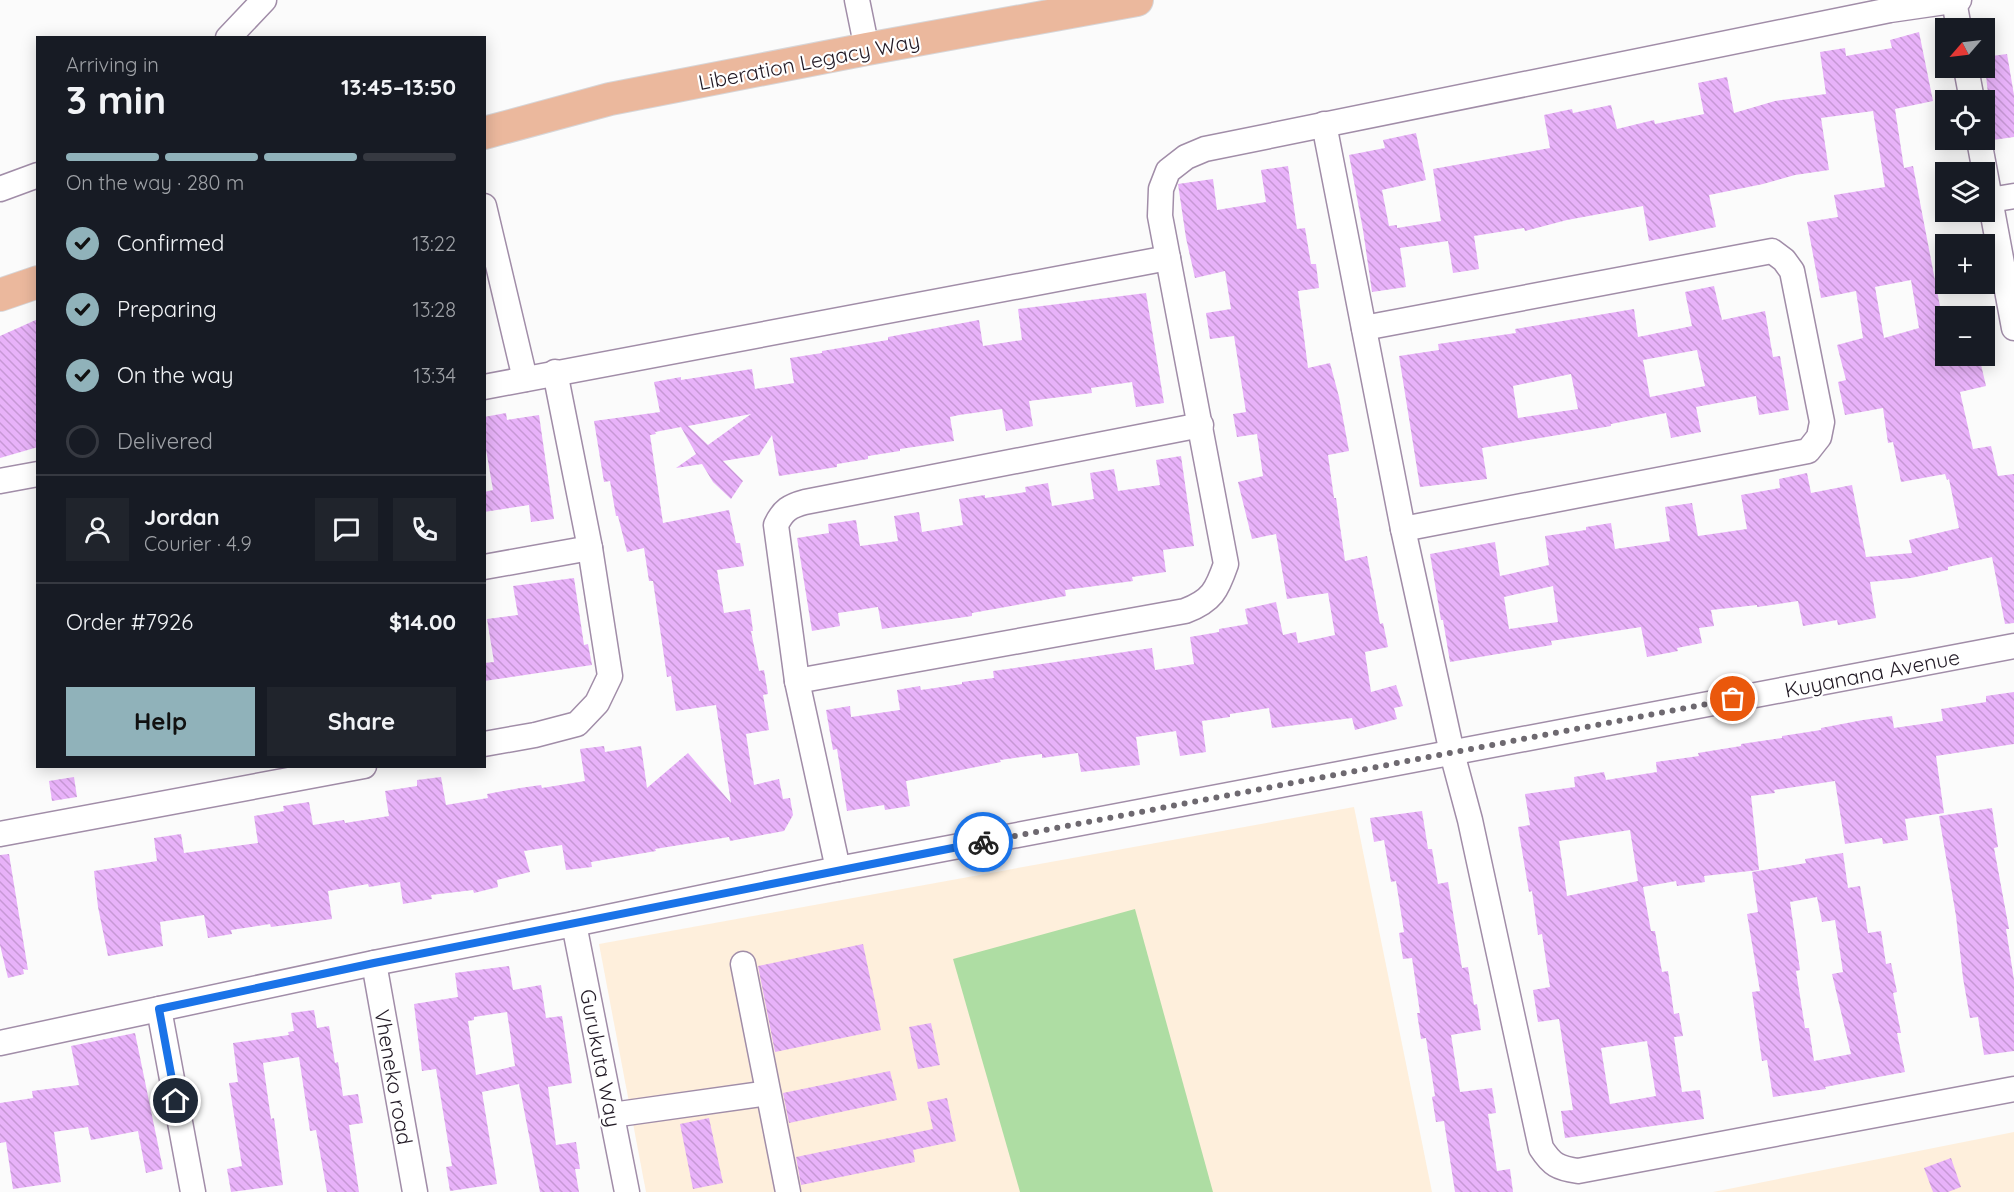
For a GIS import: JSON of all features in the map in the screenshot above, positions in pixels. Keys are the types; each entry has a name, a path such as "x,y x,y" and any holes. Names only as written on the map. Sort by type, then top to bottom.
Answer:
{"main road":[{"name":"Liberation Legacy Way","path":"486,132 610,99 1137,0"},
{"path":"0,295 36,283"}],"street":[{"path":"230,36 264,0"},
{"path":"857,0 867,49"},
{"path":"797,681 1185,611 1202,605 1217,590 1226,564 1160,216 1161,189 1167,171 1186,157 1205,149 1324,124 1890,10 1956,0 1958,18"},
{"path":"1324,124 1403,529 1542,1148 1550,1162 1578,1171 2014,1089"},
{"path":"0,189 36,176"},
{"path":"1995,199 2014,195"},
{"path":"486,214 525,379"},
{"path":"1994,222 2014,328"},
{"path":"1364,328 1772,250 1792,271 1820,410 1822,422 1819,437 1808,451 1403,529"},
{"path":"486,387 1168,258"},
{"path":"486,744 535,735 577,724 597,703 610,676 590,548 555,372"},
{"path":"838,869 797,681 776,525 782,513 791,506 1201,425"},
{"path":"0,481 36,474"},
{"path":"486,567 590,548"},
{"name":"Kuyanana Avenue","path":"0,1043 374,963 838,869 2014,646"},
{"path":"0,834 353,768"},
{"name":"Gurukuta Way","path":"574,924 627,1192"},
{"name":"Vheneko road","path":"374,963 415,1192"},
{"path":"743,964 788,1192"},
{"path":"159,1009 193,1192"},
{"path":"612,1115 768,1093"}],"shaded area":[{"path":"1354,807 1432,1192 646,1192 599,944"},
{"path":"2014,1132 2014,1192 1713,1192"}],"green space":[{"path":"1135,909 1213,1192 1020,1192 953,959"}],"building":[{"path":"1919,32 1933,101 1895,109 1904,168 1913,166 1935,280 1935,294 1938,294 1940,306 1935,306 1935,366 1981,366 1986,386 1960,392 1973,449 1991,446 1998,476 2014,474 2014,623 2005,624 1992,557 1911,578 1870,582 1876,618 1838,625 1837,620 1803,626 1798,601 1757,607 1757,605 1711,610 1714,626 1699,628 1702,643 1677,648 1678,651 1647,657 1641,627 1551,641 1552,645 1450,662 1430,554 1495,542 1500,576 1549,565 1545,536 1586,530 1586,527 1611,523 1615,549 1670,541 1665,507 1692,503 1698,536 1747,529 1741,495 1780,488 1779,479 1807,473 1811,493 1852,485 1866,557 1912,553 1909,540 1959,528 1949,479 1947,480 1945,474 1901,482 1893,442 1888,443 1883,408 1845,415 1838,382 1846,380 1837,345 1863,338 1856,291 1821,298 1807,222 1838,217 1834,195 1885,187 1873,111 1821,118 1829,170 1795,175 1709,195 1716,227 1649,241 1643,206 1567,220 1525,231 1524,228 1474,236 1479,269 1453,273 1448,241 1400,248 1406,287 1372,292 1349,155 1385,148 1383,140 1416,133 1426,180 1382,190 1389,226 1397,225 1397,228 1441,221 1433,169 1550,148 1544,115 1572,109 1573,113 1611,105 1617,129 1654,120 1655,124 1704,114 1698,83 1727,77 1734,113 1775,101 1826,94 1820,52 1845,48 1846,56 1892,48 1890,40","holes":["1911,280 1919,328 1884,338 1875,287","1553,586 1558,622 1509,629 1504,597"]},
{"path":"2007,54 2014,95 2014,137 1995,140 1995,90 1988,90 1986,78 1995,78 1995,56"},
{"path":"1288,166 1297,229 1305,228 1311,264 1316,264 1319,288 1298,291 1308,368 1330,363 1349,451 1328,455 1345,561 1367,556 1380,624 1383,623 1388,647 1365,652 1371,692 1396,685 1403,706 1394,708 1397,719 1355,730 1352,718 1272,728 1269,708 1230,714 1230,717 1202,721 1206,752 1180,756 1176,731 1136,737 1140,765 1081,772 1078,753 1042,758 1042,754 1000,760 1001,762 906,781 910,806 885,810 884,805 847,811 837,749 833,750 826,710 850,706 851,717 900,710 897,690 920,686 921,690 962,684 962,682 994,678 993,671 1152,648 1155,670 1194,664 1190,637 1248,624 1245,609 1276,602 1283,635 1296,632 1298,643 1335,635 1328,593 1287,599 1276,534 1252,539 1238,482 1263,476 1257,434 1237,437 1233,414 1246,412 1234,336 1210,339 1206,313 1231,309 1225,271 1195,278 1178,184 1213,179 1217,210 1266,202 1261,170"},
{"path":"1714,286 1722,320 1765,311 1773,357 1780,356 1789,410 1759,415 1756,396 1696,407 1701,432 1671,438 1666,413 1611,424 1611,426 1482,448 1487,479 1420,487 1399,356 1439,350 1438,344 1516,333 1515,329 1634,309 1638,337 1692,326 1685,292","holes":["1697,350 1705,386 1650,397 1643,360","1571,374 1578,409 1518,418 1513,386"]},
{"path":"1146,293 1164,403 1136,407 1132,382 1091,388 1092,393 1029,401 1033,426 1006,431 1002,409 959,415 950,417 954,441 900,449 900,451 868,456 868,459 837,464 837,467 779,476 772,435 759,455 723,461 743,481 731,499 713,482 702,464 676,468 696,454 681,427 650,435 663,523 729,510 736,543 740,543 744,566 717,570 724,613 750,609 753,631 751,631 759,671 764,670 768,694 763,695 769,730 746,734 754,785 779,779 783,799 790,798 793,815 784,831 730,841 729,837 655,849 656,851 591,862 592,867 566,870 562,845 524,851 530,872 497,880 498,887 474,893 473,890 431,895 432,899 403,904 400,882 369,887 368,884 328,891 332,919 271,927 270,924 231,930 232,934 208,938 204,915 160,922 163,946 108,956 98,907 94,871 157,861 154,838 181,834 184,853 258,843 254,816 284,811 283,806 309,802 313,825 344,820 345,823 389,816 385,791 417,786 417,780 441,777 446,805 488,798 487,794 520,788 541,785 542,788 585,781 580,749 604,746 605,752 641,746 647,788 688,753 731,803 716,705 676,711 671,676 667,677 653,581 649,581 644,548 627,552 618,516 616,516 610,481 604,482 594,421 660,412 654,382 752,369 755,389 794,383 790,358 888,340 888,337 979,320 983,346 1022,340 1018,309","holes":["751,414 708,445 688,426"]},
{"path":"36,320 36,448 0,458 0,336"},
{"path":"506,413 507,420 539,415 554,519 531,522 529,505 486,512 486,492 493,490 486,450 486,417"},
{"path":"1181,456 1194,546 1163,550 1166,572 1132,577 1133,581 1065,590 1066,596 972,613 972,616 882,629 878,607 838,613 840,626 812,631 797,538 829,533 828,524 856,520 860,546 898,541 894,516 919,512 922,532 963,525 959,499 1026,492 1025,487 1048,483 1052,506 1094,499 1090,473 1114,469 1118,491 1160,485 1156,460"},
{"path":"574,578 584,645 588,644 592,665 486,681 486,663 494,662 487,619 518,615 513,586"},
{"path":"2014,692 2014,744 1936,756 1944,813 1905,819 1908,840 1883,844 1882,838 1845,844 1835,781 1774,790 1775,793 1751,796 1759,870 1704,876 1705,882 1677,886 1676,881 1643,887 1651,931 1655,931 1662,972 1668,971 1674,1014 1679,1013 1683,1036 1674,1037 1682,1092 1700,1090 1704,1119 1565,1138 1561,1111 1573,1110 1559,1019 1538,1022 1533,990 1550,987 1542,934 1538,935 1532,891 1529,892 1518,827 1530,825 1525,794 1575,787 1574,777 1604,772 1606,780 1657,772 1656,762 1699,756 1698,753 1863,720 1892,716 1894,728 1943,721 1941,709 1986,702 1986,696","holes":["1630,830 1638,881 1567,896 1559,841","1647,1041 1656,1096 1610,1104 1601,1048"]},
{"path":"74,777 77,797 52,801 49,781"},
{"path":"1992,808 1998,847 1994,848 2009,929 2006,929 2014,980 2014,1051 1984,1055 1978,1017 1970,1018 1939,816"},
{"path":"1422,811 1428,849 1432,849 1438,884 1448,882 1462,968 1468,967 1474,1005 1477,1004 1481,1030 1451,1035 1460,1092 1492,1088 1496,1113 1488,1114 1497,1171 1510,1169 1513,1192 1455,1192 1444,1121 1436,1122 1432,1097 1435,1096 1426,1038 1421,1039 1417,1013 1420,1013 1412,958 1403,959 1399,933 1404,932 1396,881 1391,882 1384,840 1374,842 1370,818"},
{"path":"1843,853 1848,888 1860,886 1868,933 1881,931 1886,964 1891,963 1897,992 1893,993 1901,1033 1897,1033 1905,1072 1825,1087 1826,1089 1773,1097 1767,1060 1762,1061 1752,992 1760,991 1747,914 1758,912 1752,872 1806,863 1805,859","holes":["1817,897 1822,922 1835,920 1843,972 1832,974 1851,1054 1814,1061 1809,1028 1805,1028 1796,971 1800,970 1790,902"]},
{"path":"9,854 28,970 23,969 24,974 8,978 0,945 0,855"},
{"path":"863,944 881,1030 775,1052 758,966"},
{"path":"509,966 513,990 541,985 546,1018 562,1016 572,1083 548,1087 556,1145 576,1142 580,1169 575,1169 579,1192 540,1192 519,1084 482,1092 497,1184 450,1191 446,1167 452,1166 436,1069 422,1071 414,1004 458,997 455,973","holes":["507,1012 515,1066 476,1075 468,1021 474,1020 474,1017"]},
{"path":"314,1010 317,1028 329,1026 343,1096 358,1094 363,1123 349,1125 359,1192 327,1192 316,1130 310,1131 299,1057 263,1063 271,1119 274,1118 283,1185 231,1192 227,1169 242,1166 229,1083 238,1082 233,1043 289,1035 288,1032 294,1031 291,1013"},
{"path":"931,1023 940,1065 918,1069 909,1027"},
{"path":"135,1033 163,1169 146,1173 138,1131 91,1140 88,1127 54,1132 61,1182 13,1189 6,1142 0,1143 0,1103 33,1098 32,1091 79,1085 71,1046"},
{"path":"890,1071 897,1100 789,1123 783,1093"},
{"path":"947,1098 956,1141 913,1150 915,1162 801,1185 796,1157 933,1129 927,1102"},
{"path":"709,1118 723,1183 693,1189 680,1124"},
{"path":"1951,1158 1961,1187 1948,1192 1933,1192 1924,1168"}],"way so far":[{"path":"983,842 1733,699"}],"route":[{"path":"176,1101 159,1009 374,963 983,842"}]}
